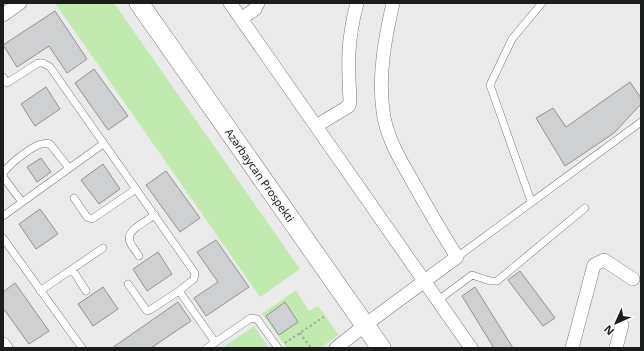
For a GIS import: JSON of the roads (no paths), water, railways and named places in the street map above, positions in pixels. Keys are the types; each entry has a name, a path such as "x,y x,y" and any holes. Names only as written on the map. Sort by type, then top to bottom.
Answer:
{"street":[{"path":"3,15 20,3"},
{"name":"Azərbaycan Prospekti","path":"139,3 381,348"},
{"path":"230,3 471,348"},
{"path":"241,19 255,9 258,3"},
{"path":"316,126 349,106 347,54 350,27 357,3"},
{"path":"336,348 457,257 401,161 387,130 383,111 382,82 384,51 393,3"},
{"path":"572,348 594,265 604,260 633,279"},
{"path":"616,348 622,325"},
{"path":"3,344 6,348"}],"lane":[{"path":"532,201 490,85 512,39 542,3"},
{"path":"4,82 38,63 44,63 50,67 195,273 194,279 150,310 147,310 128,284"},
{"path":"457,257 641,122"},
{"path":"22,202 4,178 3,173 9,166 38,144 45,142 50,144 69,168"},
{"path":"3,216 103,144"},
{"path":"74,198 87,217 92,219 136,189"},
{"path":"437,301 472,275 490,281 497,281 585,208"},
{"path":"139,256 129,241 130,235 133,230 155,215"},
{"path":"3,238 82,348"},
{"path":"40,291 103,248"},
{"path":"72,269 86,291"},
{"path":"179,291 215,342"},
{"path":"207,348 251,318 257,319 281,346"}]}
